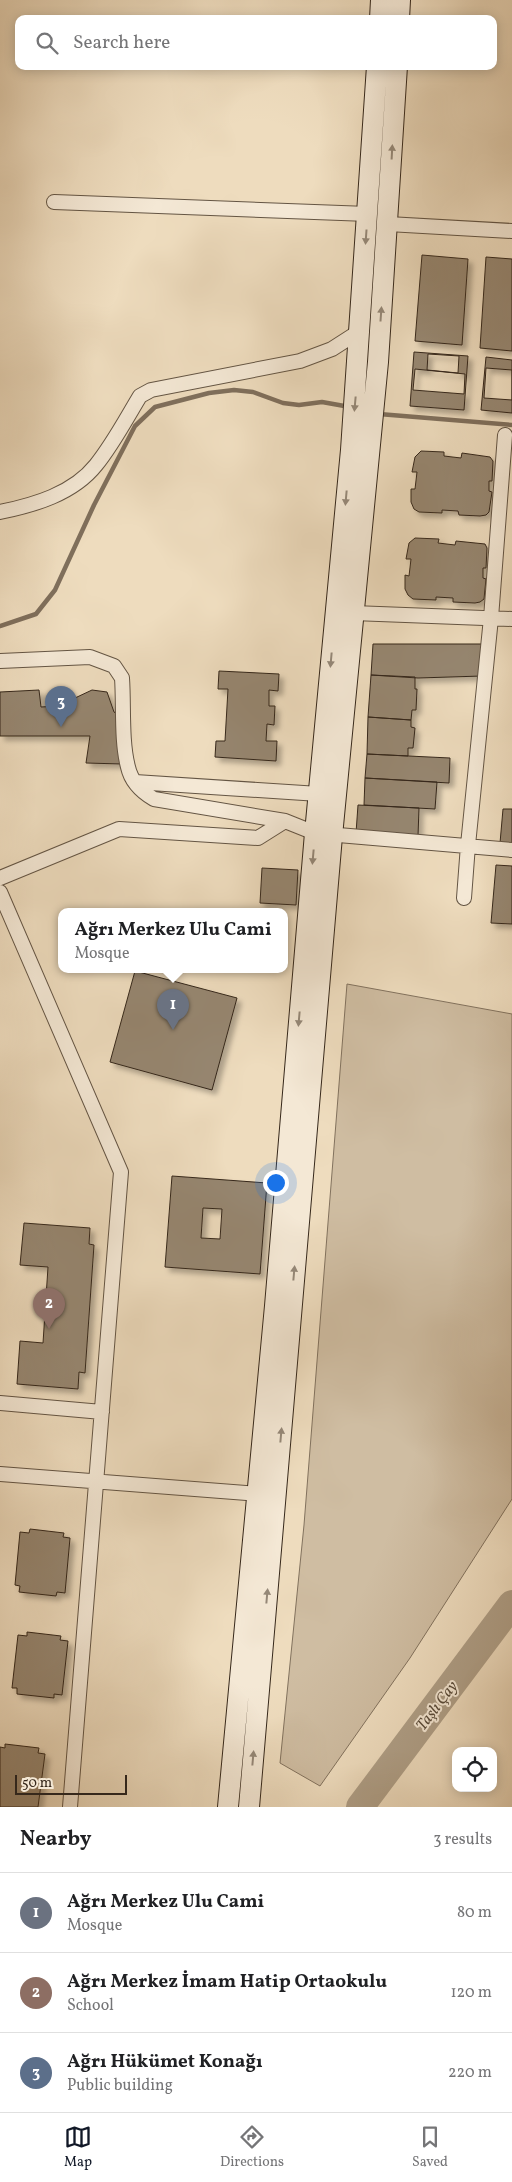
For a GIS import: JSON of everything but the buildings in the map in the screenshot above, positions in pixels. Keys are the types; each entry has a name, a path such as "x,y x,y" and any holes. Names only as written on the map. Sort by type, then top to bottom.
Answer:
{"main road":[{"path":"380,15 382,0"},
{"path":"399,15 400,0"},
{"path":"228,1807 323,834 353,613 360,449 358,358 377,70"},
{"path":"249,1807 323,834 319,794 360,449 378,362 388,224 396,70"}],"street":[{"path":"54,202 368,214"},
{"path":"388,224 512,231"},
{"path":"0,512 27,506 58,494 82,478 96,465 140,396 151,390 300,361 332,349 360,331"},
{"path":"464,898 491,618 505,519 505,435"},
{"path":"353,613 512,619"},
{"path":"0,661 90,657 114,666 122,678 128,768 144,794 154,799 285,821 323,834 512,850"},
{"path":"135,782 319,794"},
{"path":"0,878 118,829 258,838 285,821"},
{"path":"0,892 121,1172 70,1807"},
{"path":"0,1403 102,1412"},
{"path":"0,1474 258,1494"}],"shaded area":[{"path":"347,984 512,1014 512,1499 410,1658 320,1786 280,1763 304,1525"}],"waterway":[{"path":"0,626 36,614 55,590 94,505 135,426 155,407 209,393 234,390 253,392 283,403 299,405 322,402 350,407"},
{"path":"379,414 512,425"},
{"name":"Taşlı Çay","path":"360,1807 512,1604"}],"place":[{"name":"Ağrı Hükümet Konağı","path":"61,727"},
{"name":"Ağrı Merkez Ulu Cami","path":"173,1030"},
{"name":"Ağrı Merkez İmam Hatip Ortaokulu","path":"49,1329"}]}
